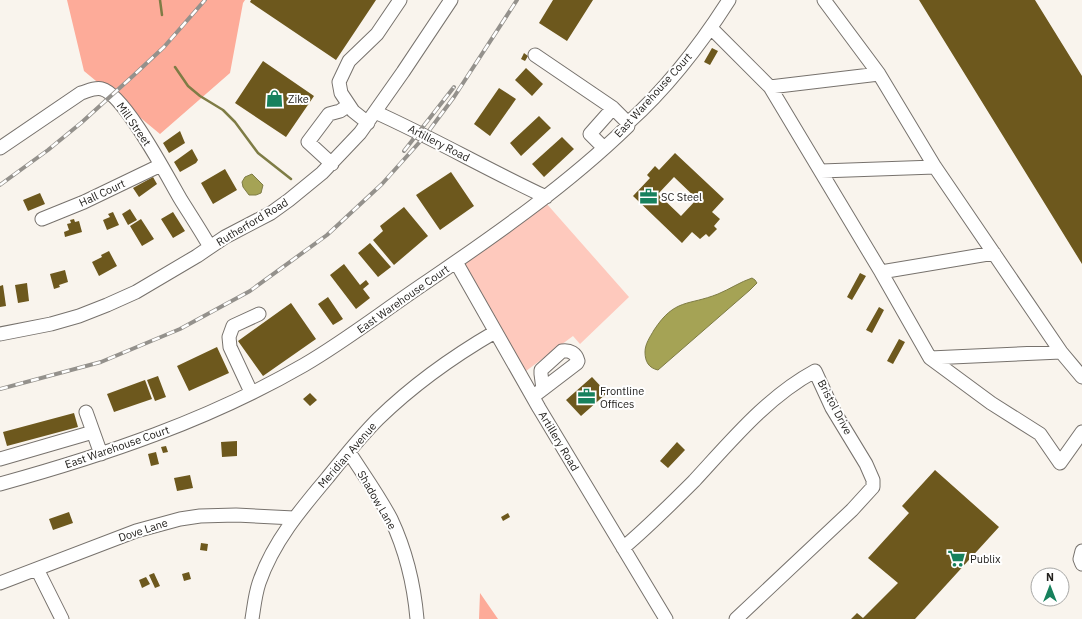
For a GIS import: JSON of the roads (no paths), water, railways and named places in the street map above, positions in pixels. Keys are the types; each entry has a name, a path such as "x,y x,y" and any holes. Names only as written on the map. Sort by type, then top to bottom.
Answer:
{"street":[{"path":"368,123 353,111 341,93 339,82 349,61 377,34 400,0"},
{"name":"Rutherford Road","path":"0,334 51,324 79,316 107,305 136,292 225,237 271,213 306,187 332,164 360,133 376,112 451,0"},
{"name":"East Warehouse Court","path":"0,484 101,454 181,424 285,376 362,328 567,181 604,148 644,109 711,28 729,0"},
{"path":"824,0 879,74 935,167 1061,352 1082,376"},
{"path":"711,28 770,87 881,272 930,358 991,403 1040,434 1060,463 1082,432"},
{"path":"535,55 613,108 628,123"},
{"path":"770,87 879,74"},
{"name":"Mill Street","path":"0,148 81,93 96,88 102,89 112,95 121,104 149,145 210,247"},
{"path":"332,164 308,142 329,114 349,105"},
{"path":"604,148 590,134 613,108"},
{"name":"Artillery Road","path":"376,112 444,145 522,186 546,196"},
{"name":"Hall Court","path":"42,219 84,202 161,165"},
{"path":"821,171 935,167"},
{"path":"881,272 994,253"},
{"name":"Artillery Road","path":"456,262 495,332 538,393 624,548 666,619"},
{"path":"252,392 230,347 229,338 233,326 259,314"},
{"name":"Meridian Avenue","path":"252,619 255,596 263,573 276,546 294,518 349,452 377,420 409,391 458,355 495,332"},
{"path":"562,351 570,351 575,354 578,361 577,364 538,393 541,370 562,351"},
{"path":"930,358 1061,352"},
{"name":"Bristol Drive","path":"624,548 681,494 726,444 752,419 792,384 815,371 832,408 866,464 873,480 873,487 852,510 736,619"},
{"path":"86,412 101,454"},
{"path":"0,459 93,432"},
{"name":"Shadow Lane","path":"349,452 381,501 398,536 411,576 417,619"},
{"name":"Dove Lane","path":"0,583 136,531 180,519 200,516 236,515 294,518"},
{"path":"1082,551 1080,559 1082,564"},
{"path":"37,569 62,619"}],"waterway":[{"path":"160,0 162,15"},
{"path":"175,67 188,86 200,96 223,110 235,122 258,153 291,179"}],"railway":[{"path":"0,185 48,150 81,123 164,47 205,0"},
{"path":"0,389 101,362 180,329 250,291 327,235 382,184 425,136 454,97 517,0"},
{"path":"404,151 454,87"}],"place":[{"name":"Zike","path":"275,99"},
{"name":"SC Steel","path":"648,197"},
{"name":"Frontline Offices","path":"587,397"},
{"name":"Publix","path":"957,559"}]}
